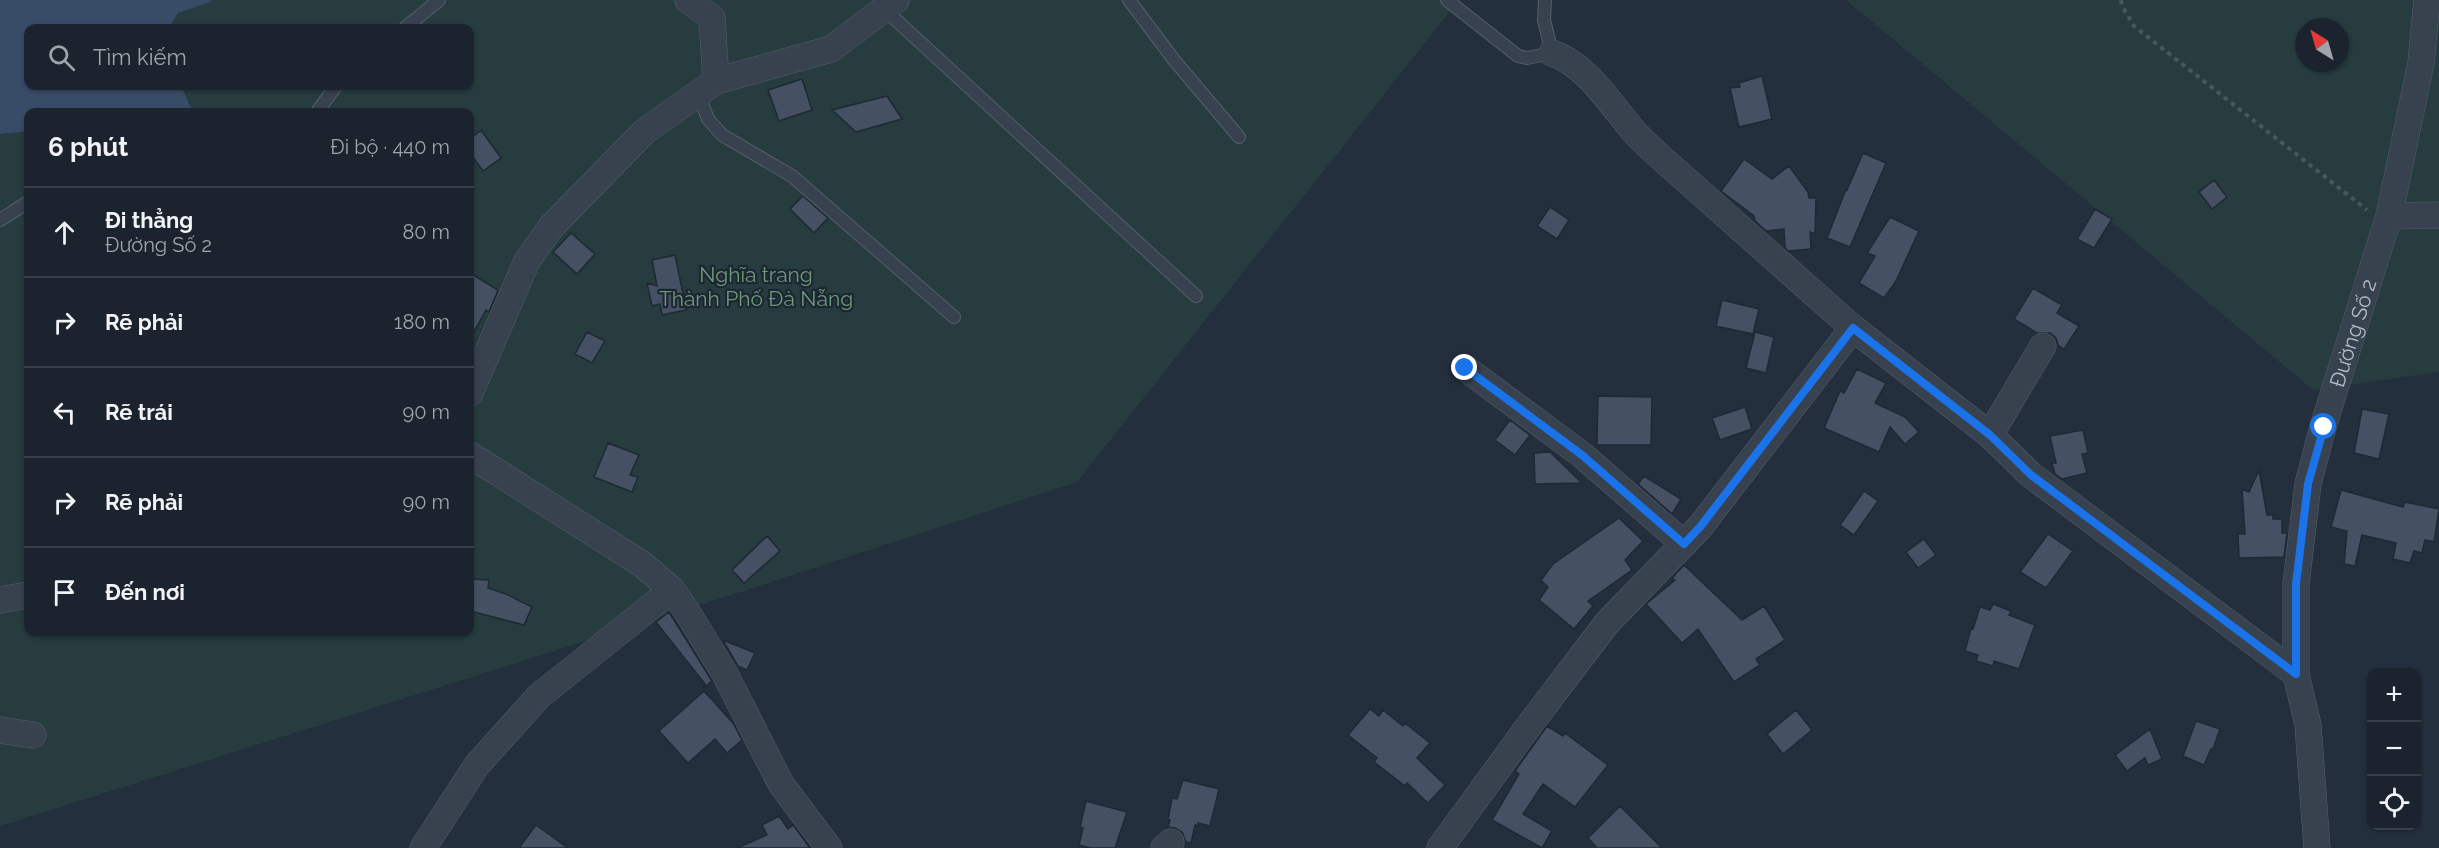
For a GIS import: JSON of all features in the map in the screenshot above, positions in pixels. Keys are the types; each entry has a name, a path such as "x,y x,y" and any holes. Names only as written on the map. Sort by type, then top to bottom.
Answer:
{"street":[{"path":"688,0 712,18 707,87"},
{"name":"Đường Số 2","path":"2317,848 2308,725 2296,674 2296,584 2308,484 2326,417 2387,220 2421,63 2427,0"},
{"path":"474,384 527,261 551,227 645,131 707,87 831,49 890,4"},
{"path":"1552,53 1571,61 1659,156 1853,328 1990,435 2031,475 2296,674"},
{"path":"2387,220 2439,215"},
{"path":"1440,848 1531,723 1608,623 1700,527 1853,328"},
{"path":"1990,435 2043,346"},
{"path":"1465,368 1582,455 1684,544"},
{"path":"474,458 642,564 672,590 725,674 781,784 829,848"},
{"path":"423,848 477,765 538,696 672,590"},
{"path":"0,730 33,735"}],"lane":[{"path":"410,24 439,0"},
{"path":"1129,0 1174,60 1239,137"},
{"path":"1447,0 1518,56 1527,58 1552,53 1544,20 1545,0"},
{"path":"890,4 1196,296"},
{"path":"707,87 708,119 722,135 792,176 954,316"},
{"path":"320,108 333,90"},
{"path":"0,220 24,205"}],"path":[{"path":"2121,0 2134,26 2387,220"}],"green space":[{"name":"Nghĩa trang Thành Phố Đà Nẵng","path":"0,0 1459,0 1077,482 747,590 0,826"},
{"path":"1846,0 2439,0 2439,372 2313,390"}],"water":[{"path":"0,0 211,0 178,13 171,24 24,24 24,90 183,90 191,108 24,108 24,131 0,134"}],"building":[{"path":"1762,76 1772,119 1739,127 1730,88 1740,87 1739,83"},
{"path":"802,79 812,110 779,121 768,90"},
{"path":"887,96 902,119 856,132 832,110"},
{"path":"481,130 501,158 483,171 474,159 474,136"},
{"path":"1863,153 1886,163 1850,247 1827,238"},
{"path":"1744,159 1772,179 1789,166 1808,192 1809,198 1816,198 1815,234 1810,232 1811,249 1788,251 1785,248 1784,229 1766,231 1755,221 1754,216 1721,191"},
{"path":"2214,180 2227,197 2212,209 2199,192"},
{"path":"803,196 828,218 814,233 790,209"},
{"path":"1550,207 1569,220 1557,239 1537,226"},
{"path":"2095,209 2112,219 2094,248 2077,239"},
{"path":"1890,217 1919,231 1896,281 1884,298 1859,283 1875,256 1867,253"},
{"path":"571,233 595,254 577,274 553,252"},
{"path":"675,255 683,294 694,298 684,300 686,310 662,315 660,304 652,306 647,283 657,286 652,260"},
{"path":"474,275 498,290 489,312 486,310 474,332"},
{"path":"2033,288 2062,305 2057,313 2079,326 2064,349 2058,345 2056,338 2050,333 2037,333 2014,319"},
{"path":"1722,300 1759,309 1753,334 1716,326"},
{"path":"587,332 605,341 592,363 575,354"},
{"path":"1755,332 1774,337 1766,373 1746,368"},
{"path":"1857,369 1886,383 1875,403 1905,417 1919,432 1905,444 1890,427 1879,452 1824,428 1840,391 1844,393"},
{"path":"1598,396 1652,397 1651,445 1597,445"},
{"path":"1745,407 1752,429 1720,440 1712,418"},
{"path":"2362,409 2389,414 2379,459 2354,453"},
{"path":"1510,420 1530,435 1515,455 1495,440"},
{"path":"2083,430 2088,453 2082,454 2087,473 2062,479 2055,474 2052,463 2056,463 2050,436"},
{"path":"608,443 639,455 630,475 638,477 632,492 594,477"},
{"path":"1550,452 1582,483 1535,484 1534,453"},
{"path":"2259,470 2267,515 2273,515 2273,519 2282,519 2282,533 2287,533 2284,557 2239,558 2238,534 2245,534 2242,489 2249,492"},
{"path":"1644,476 1681,499 1672,514 1638,484"},
{"path":"2341,490 2403,507 2405,502 2439,509 2434,542 2425,540 2422,553 2414,551 2410,563 2393,559 2396,543 2362,535 2355,566 2344,564 2347,531 2331,527"},
{"path":"1864,491 1878,501 1854,535 1840,525"},
{"path":"1619,518 1643,541 1625,560 1632,570 1588,601 1593,606 1574,629 1539,600 1548,587 1541,580 1553,564"},
{"path":"2048,534 2073,551 2046,588 2020,572"},
{"path":"767,536 780,551 744,583 732,570"},
{"path":"1924,539 1936,555 1918,568 1906,552"},
{"path":"1684,565 1742,620 1764,606 1785,640 1756,659 1760,665 1734,682 1698,629 1682,643 1646,604 1675,580 1672,578"},
{"path":"474,579 489,580 488,588 532,607 524,625 474,612"},
{"path":"1993,604 2011,611 2009,615 2035,625 2019,669 1994,661 1993,666 1976,661 1978,655 1965,651 1980,607 1990,610"},
{"path":"669,612 712,681 703,688 705,684 656,622"},
{"path":"723,640 755,653 747,670 738,666"},
{"path":"704,691 733,723 742,740 727,753 715,739 688,763 659,731"},
{"path":"1370,709 1379,716 1383,710 1403,726 1405,723 1430,743 1417,758 1445,785 1428,803 1407,783 1405,786 1374,762 1377,758 1348,735"},
{"path":"1796,710 1812,730 1783,754 1767,734"},
{"path":"2196,721 2220,729 2204,765 2183,756"},
{"path":"1547,726 1563,736 1565,733 1608,765 1575,807 1543,784 1523,814 1552,831 1542,848 1492,820 1519,774 1515,771"},
{"path":"2150,729 2162,759 2148,765 2145,758 2127,771 2115,755"},
{"path":"1183,780 1219,789 1210,826 1198,823 1198,826 1195,825 1191,843 1186,842 1182,832 1168,827 1172,798 1177,799"},
{"path":"1086,801 1127,812 1115,848 1090,848 1079,845 1083,828 1080,827"},
{"path":"1620,806 1662,848 1597,848 1588,838"},
{"path":"779,816 788,829 793,825 810,848 737,848 767,835 762,825"},
{"path":"536,825 568,848 519,848"}],"route":[{"path":"1465,368 1582,455 1684,544 1700,527 1853,328 1990,435 2031,475 2296,674 2296,584 2308,484 2324,427"}]}
